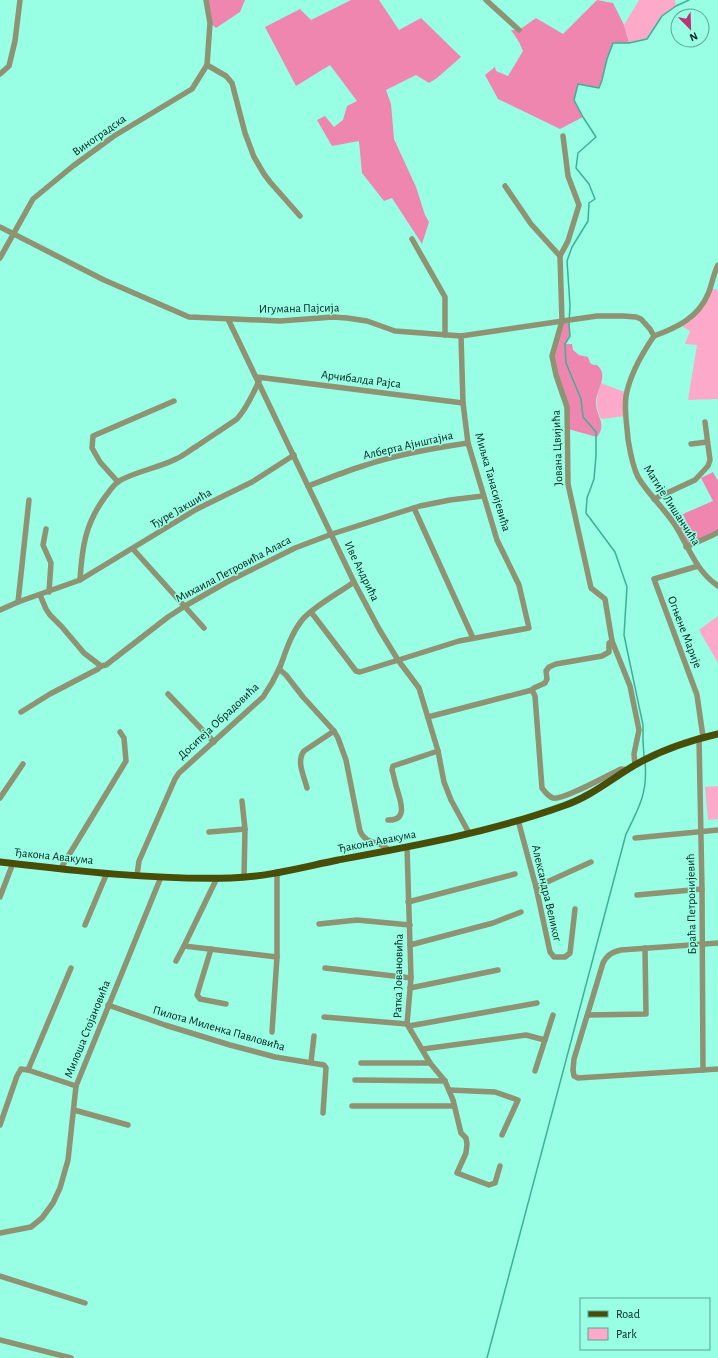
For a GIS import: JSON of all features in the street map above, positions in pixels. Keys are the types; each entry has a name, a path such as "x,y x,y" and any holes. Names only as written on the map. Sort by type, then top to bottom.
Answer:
{"main road":[{"name":"Ђакона Авакума","path":"0,862 161,877 244,877 277,872 389,851 469,833 565,806 586,797 651,756 674,746 718,734"}],"street":[{"path":"0,74 9,66 15,41 20,0"},
{"name":"Виноградска","path":"0,258 33,200 73,166 114,136 192,89 207,65 210,23 206,0"},
{"path":"486,0 519,30"},
{"path":"207,65 226,76 232,83 245,133 256,161 270,182 300,216"},
{"path":"505,186 531,224 560,256 568,241 579,205 568,176 563,136"},
{"name":"Игумана Пајсија","path":"0,227 104,280 189,317 280,321 334,317 367,321 396,331 461,336 562,320 597,316 622,316 636,317 644,322 654,336"},
{"path":"412,239 445,297 445,335"},
{"name":"Јована Цвијића","path":"560,256 562,320 552,356 556,375 567,407 568,484 591,588 605,599 612,641 630,686 639,730 634,754 636,765"},
{"path":"654,336 685,322 700,309 708,294 718,265"},
{"name":"Иве Андрића","path":"228,319 354,582 379,629 398,660 419,688 438,750 444,782 469,833"},
{"name":"Миљка Танасијевића","path":"461,336 462,403 468,443 497,540 519,585 529,628 474,638"},
{"name":"Матије Лишанчића","path":"654,336 638,360 632,374 626,397 629,445 634,468 643,484 675,526 698,566 703,573 718,586"},
{"path":"80,580 85,537 91,519 99,505 118,482 132,475 178,459 237,418 242,414 250,400 258,379"},
{"name":"Арчибалда Рајса","path":"258,379 462,403"},
{"path":"118,482 100,462 92,448 93,436 174,401"},
{"path":"654,499 698,478 709,463 710,460 705,422"},
{"path":"691,444 708,442"},
{"name":"Алберта Ајнштајна","path":"308,486 365,465 395,456 468,443"},
{"name":"Ђуре Јакшића","path":"0,610 80,580 134,549 197,509 252,482 294,456"},
{"name":"Михаила Петровића Аласа","path":"21,712 50,694 101,666 106,665 168,617 185,606 261,564 295,548 332,534 414,508 450,500 483,496"},
{"path":"18,602 29,500"},
{"path":"311,612 356,671 360,672 459,641 474,638 414,508"},
{"path":"46,529 43,545 51,563 52,570 49,592"},
{"path":"686,546 718,532"},
{"path":"134,549 204,628"},
{"name":"Огњене Марије","path":"698,566 654,579 697,695 701,738"},
{"name":"Доситеја Обрадовића","path":"137,875 139,861 179,773 263,697 272,684 292,635 303,620 311,612 354,582"},
{"path":"40,595 46,610 50,615 84,653 101,666"},
{"path":"428,716 532,690 545,683 547,679 546,671 549,667 556,664 602,656 609,652 609,643 612,641"},
{"path":"279,669 286,674 334,731 342,746 362,836 367,841 383,845 389,851"},
{"path":"532,690 535,696 542,788 552,798 561,798 621,769 628,770"},
{"path":"168,694 214,742"},
{"path":"307,788 300,763 301,755 304,751 334,731"},
{"path":"61,868 126,761 124,738 120,732"},
{"name":"Браћа Петронијевић","path":"701,738 703,1070"},
{"path":"388,820 398,817 402,809 392,770 393,766 438,750"},
{"path":"0,798 23,764"},
{"path":"242,801 245,829 244,877"},
{"name":"Александра Великог","path":"518,820 536,886 550,952 554,957 565,957 570,953 575,909"},
{"path":"209,832 245,829"},
{"path":"635,838 718,830"},
{"name":"Ратка Јовановића","path":"407,847 411,978 408,1025 430,1063 445,1082 454,1106 460,1133 466,1138 466,1153 457,1172 488,1185 492,1185 500,1166"},
{"path":"536,886 591,862"},
{"path":"0,897 13,863"},
{"name":"Ђакона Авакума","path":"85,925 107,872"},
{"path":"272,1032 277,957 277,872"},
{"path":"408,902 515,874"},
{"name":"Милоша Стојановића","path":"0,1233 30,1227 42,1218 53,1203 60,1188 68,1160 76,1086 161,877"},
{"path":"176,961 218,878"},
{"path":"637,895 702,890"},
{"path":"410,945 493,923 520,912"},
{"path":"319,924 357,920 410,925"},
{"path":"718,943 614,951 606,958 574,1059 573,1070 574,1076 578,1078 718,1069"},
{"path":"184,946 277,957"},
{"path":"588,1014 646,1014 645,948"},
{"path":"211,949 197,995 200,999 226,1004"},
{"path":"28,1070 71,968"},
{"path":"325,968 411,978"},
{"path":"410,988 498,970"},
{"path":"324,1016 408,1025 537,1004"},
{"name":"Пилота Миленка Павловића","path":"108,1005 165,1025 230,1045 275,1057 324,1065 326,1068 322,1113"},
{"path":"536,1071 553,1015"},
{"path":"423,1049 526,1035 545,1040"},
{"path":"311,1062 314,1036"},
{"path":"361,1063 430,1063"},
{"path":"0,1125 17,1076 21,1069 76,1086"},
{"path":"355,1080 445,1082"},
{"path":"449,1090 495,1092 518,1100 502,1135"},
{"path":"352,1106 454,1106"},
{"path":"74,1110 128,1125"},
{"path":"0,1276 85,1303"},
{"path":"0,1340 71,1358"}],"green space":[{"path":"639,0 675,0 676,6 670,8 670,10 662,16 647,39 629,43 624,25"},
{"path":"710,288 718,290 718,399 688,400 697,345 685,344 690,331 680,325 690,319"},
{"path":"601,383 627,393 626,416 601,419 597,401"},
{"path":"718,616 718,663 699,630"},
{"path":"718,786 718,819 708,820 705,787"}],"shaded area":[{"path":"206,0 245,0 240,12 216,28 210,23"},
{"path":"351,0 379,0 399,30 421,18 461,57 429,83 416,75 386,90 391,104 394,139 416,187 425,215 429,222 422,244 392,198 384,201 362,173 359,141 332,146 317,120 325,116 334,127 343,120 347,106 357,101 330,65 296,86 265,27 300,9 311,20"},
{"path":"597,0 613,3 624,25 629,43 613,43 599,88 578,84 574,100 583,117 560,129 498,99 485,75 495,67 496,71 508,76 523,51 511,30 519,30 536,18 563,34"},
{"path":"569,320 570,336 565,344 572,344 573,350 579,355 588,357 591,363 593,365 597,365 602,373 596,401 601,424 600,432 597,437 568,429 567,407 552,356 562,321"},
{"path":"713,472 718,481 718,532 686,547 675,526 686,521 683,514 713,501 701,478"}],"waterway":[{"path":"644,756 643,725 624,635 627,587 615,552 586,513 587,498 594,479 596,432 583,417 581,399 566,363 565,344 570,336 570,305 567,261 572,247 588,221 589,203 595,199 589,184 576,168 578,153 596,137 574,100 578,84 599,88 613,43 629,43 647,39 662,16 676,6 689,0"},
{"path":"487,1358 626,834 642,800 646,773 645,762"}]}
